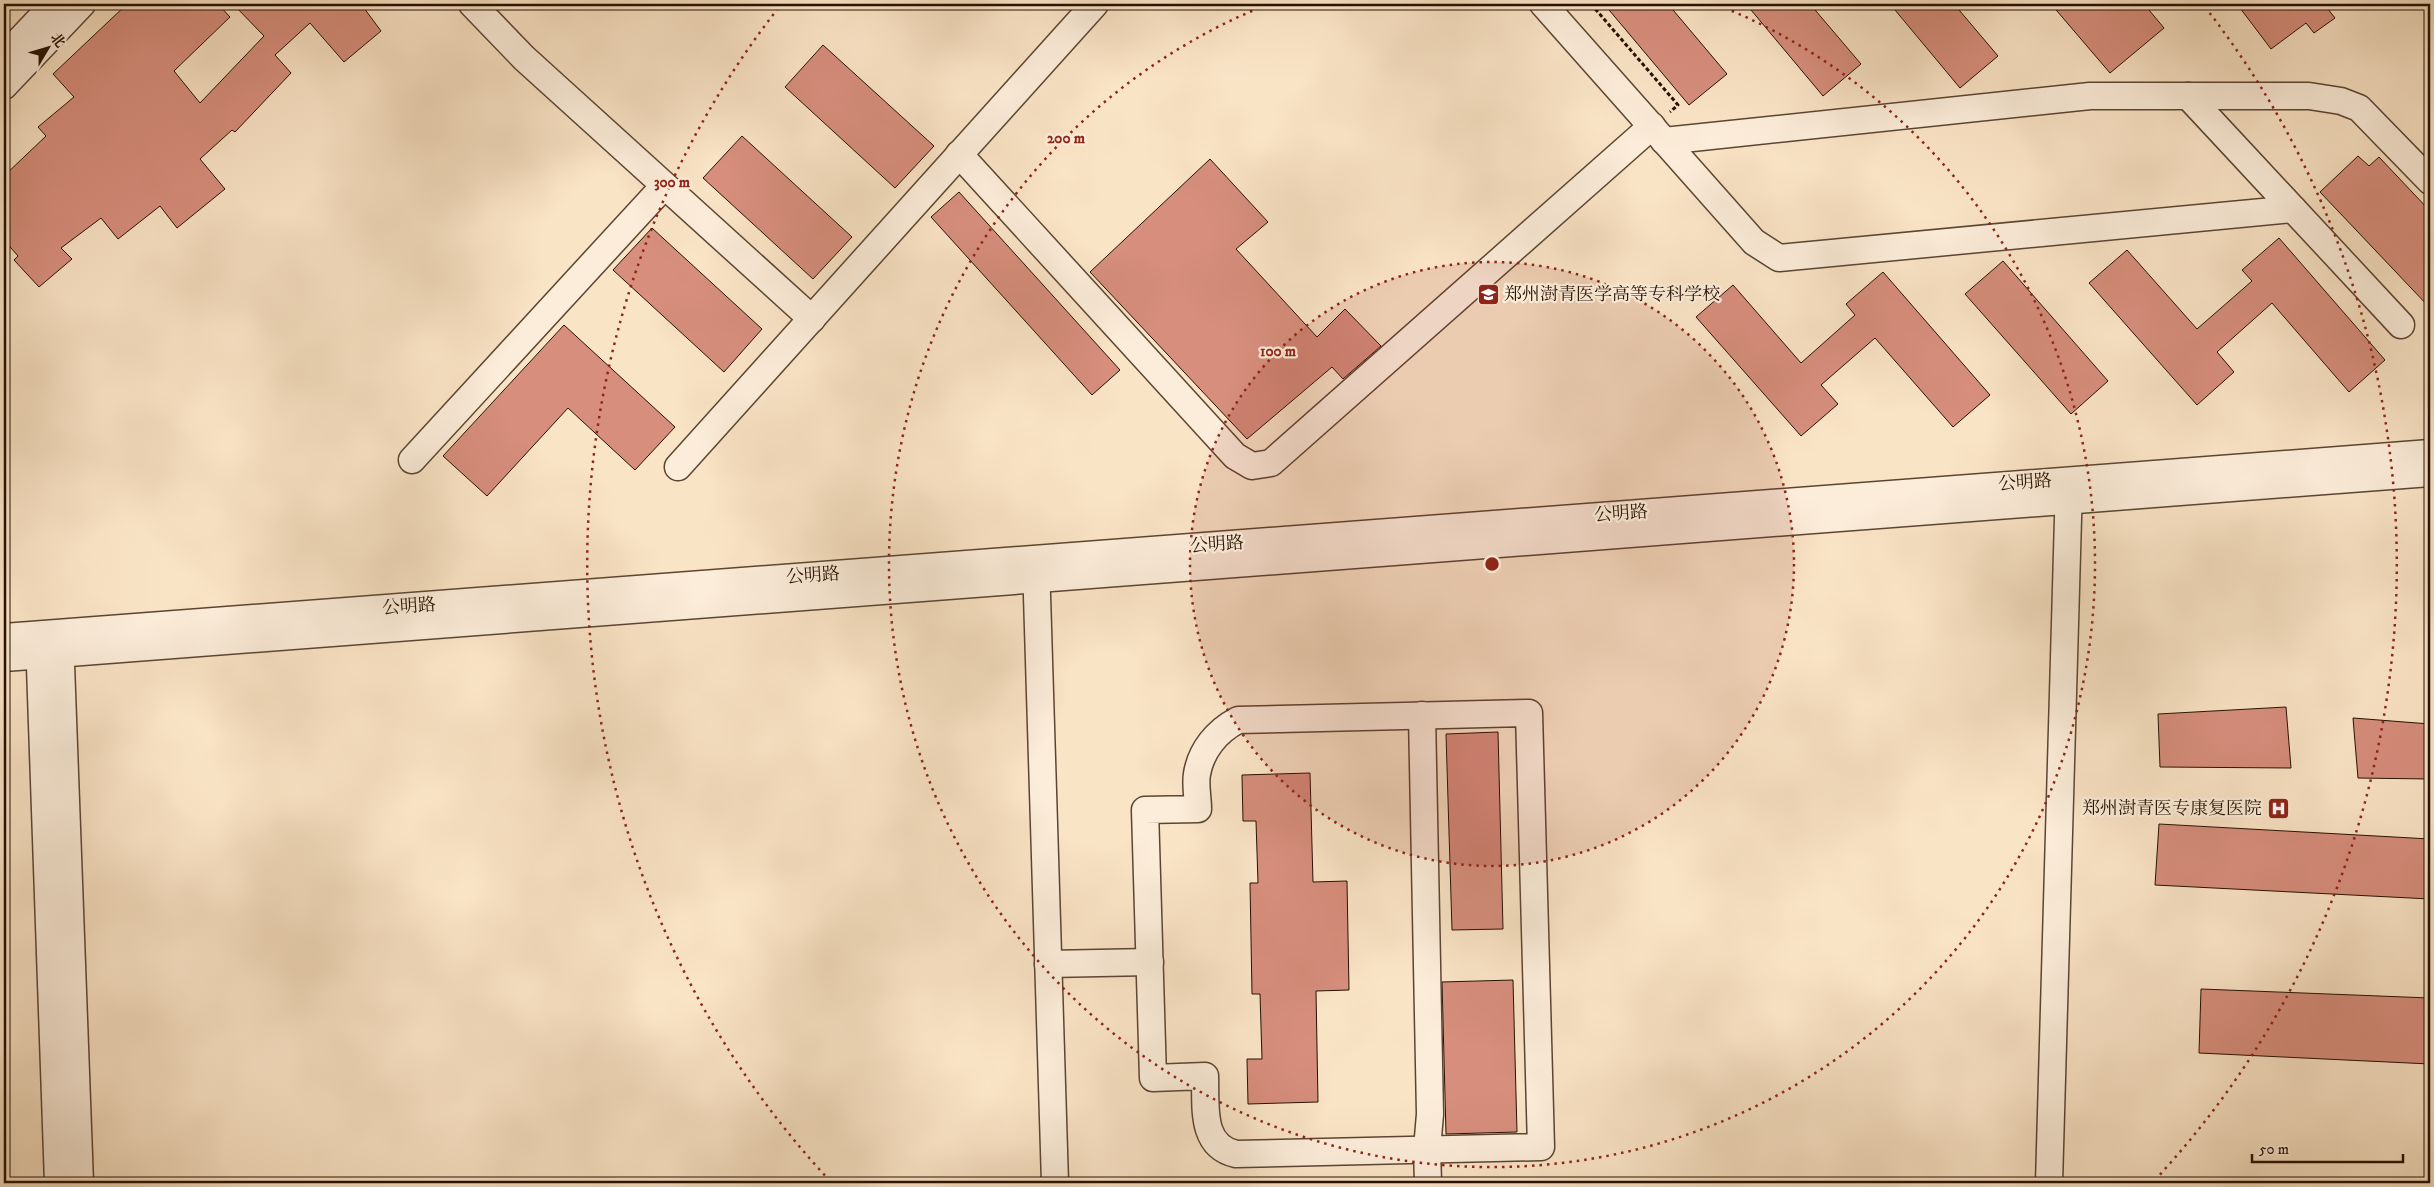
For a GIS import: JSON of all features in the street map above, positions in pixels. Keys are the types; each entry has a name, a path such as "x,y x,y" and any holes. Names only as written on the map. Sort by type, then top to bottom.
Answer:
{"street":[{"path":"4,57 54,4"},
{"path":"4,86 82,4"},
{"path":"472,4 524,58 812,319"},
{"path":"678,467 1095,4"},
{"path":"1543,4 1754,242 1779,258 2293,209"},
{"path":"960,154 1235,456 1252,466 1271,463 1658,133 2090,96 2309,96 2341,101 2359,108 2430,181"},
{"path":"2188,96 2402,325"},
{"path":"412,460 664,186"},
{"name":"公明路","path":"4,658 50,644 2069,490 2430,452"},
{"name":"公明路","path":"2069,490 2430,473"},
{"path":"2049,1183 2069,490"},
{"path":"1036,570 1055,1183"},
{"name":"公明路","path":"4,637 50,644"},
{"path":"50,644 58,1183"},
{"path":"50,644 80,1183"},
{"path":"1529,713 1541,1147 1236,1154 1220,1148 1207,1128 1205,1076 1153,1078 1146,810 1198,809 1197,774 1207,748 1225,727 1238,720 1422,715 1529,713"},
{"path":"1422,715 1430,1114 1427,1149 1428,1183"},
{"path":"1048,964 1150,962"}],"path":[{"path":"1591,4 1678,105 1658,133"}],"building":[{"path":"127,4 218,4 230,17 174,71 200,103 264,36 233,4 361,4 381,31 344,62 310,23 275,55 291,73 235,132 232,130 200,159 225,189 177,228 160,206 118,239 101,218 61,248 72,259 39,287 14,260 18,256 4,240 4,176 46,136 38,127 74,97 53,74"},
{"path":"1604,4 1668,4 1727,74 1689,105"},
{"path":"1746,4 1810,4 1861,64 1823,96"},
{"path":"1890,4 1954,4 1998,56 1960,88"},
{"path":"2051,4 2144,4 2164,28 2110,73"},
{"path":"2237,4 2324,4 2335,18 2314,33 2306,23 2271,49"},
{"path":"823,45 934,146 895,188 785,87"},
{"path":"742,136 852,237 813,279 703,178"},
{"path":"2358,156 2369,166 2379,157 2430,211 2430,308 2320,192"},
{"path":"1210,159 1268,222 1236,249 1317,337 1345,309 1381,346 1343,379 1332,367 1247,439 1090,272"},
{"path":"959,192 1120,370 1092,395 931,217"},
{"path":"652,228 762,329 724,372 613,270"},
{"path":"2279,238 2385,360 2349,392 2272,303 2217,352 2234,372 2197,405 2089,283 2127,250 2197,329 2252,281 2242,270"},
{"path":"2003,261 2108,381 2071,414 1965,294"},
{"path":"1883,272 1990,395 1953,427 1875,338 1821,385 1838,404 1801,436 1696,317 1733,285 1801,363 1855,315 1846,304"},
{"path":"564,325 675,427 635,470 568,408 487,496 443,456"},
{"path":"2286,707 2291,768 2160,767 2158,714"},
{"path":"2353,718 2430,724 2430,779 2358,778"},
{"path":"1498,732 1503,929 1452,930 1446,734"},
{"path":"1310,773 1313,882 1347,881 1349,990 1316,991 1318,1102 1248,1104 1247,1059 1262,1059 1260,994 1252,994 1250,883 1258,883 1256,821 1243,821 1242,775"},
{"path":"2159,824 2430,839 2430,899 2155,885"},
{"path":"1513,980 1517,1132 1446,1134 1442,982"},
{"path":"2201,989 2430,998 2430,1064 2199,1053"}],"place":[{"name":"郑州澍青医学高等专科学校","path":"1488,295"},
{"name":"郑州澍青医专康复医院","path":"2278,809"}]}
